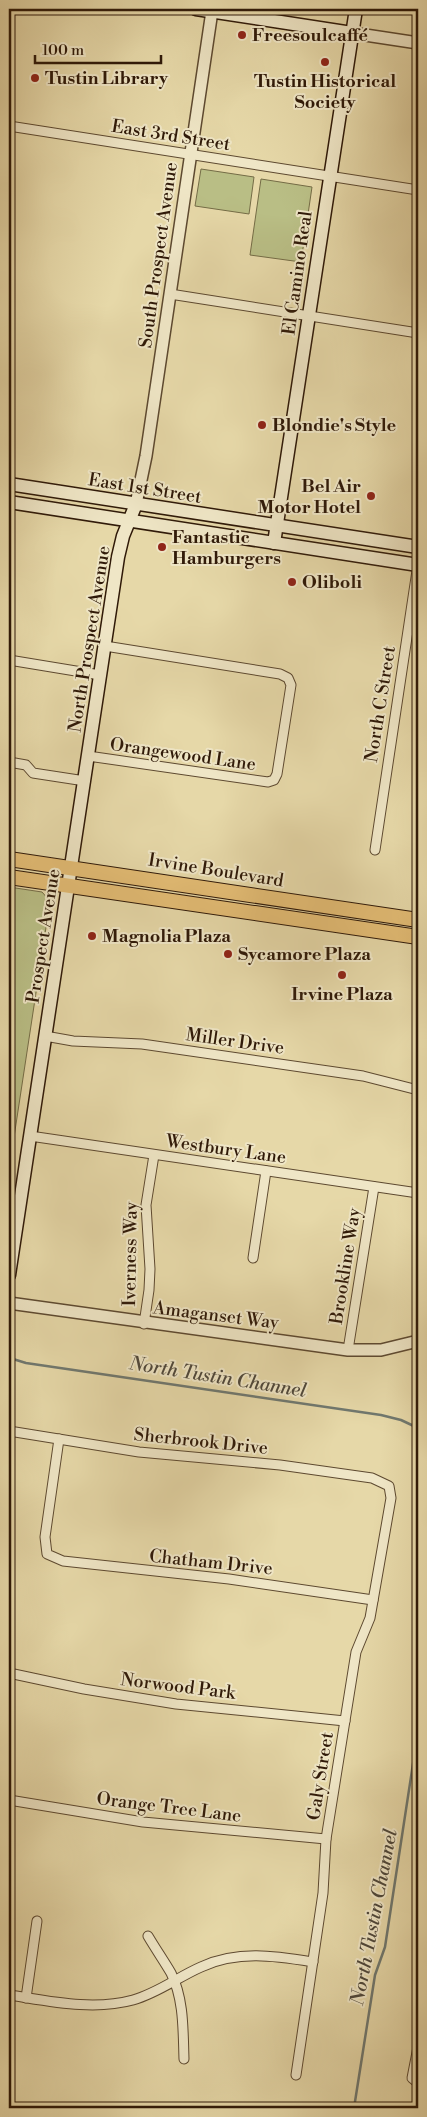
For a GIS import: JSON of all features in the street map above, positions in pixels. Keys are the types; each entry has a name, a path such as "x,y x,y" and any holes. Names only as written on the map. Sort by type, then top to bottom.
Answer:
{"main road":[{"path":"196,9 352,33"},
{"name":"El Camino Real","path":"274,543 356,9"},
{"name":"East 1st Street","path":"9,484 418,548"},
{"name":"East 1st Street","path":"9,502 418,564"},
{"name":"North Prospect Avenue","path":"85,781 118,557 136,504"},
{"name":"Prospect Avenue","path":"9,1275 10,1258 85,781"},
{"name":"Irvine Boulevard","path":"9,859 418,920"},
{"name":"Irvine Boulevard","path":"9,877 418,937"},
{"path":"312,921 315,904"}],"street":[{"name":"South Prospect Avenue","path":"136,504 146,456 212,11"},
{"path":"352,33 418,43"},
{"name":"East 3rd Street","path":"9,126 418,190"},
{"path":"170,294 418,333"},
{"name":"North C Street","path":"375,850 418,564"},
{"name":"Orangewood Lane","path":"88,756 268,782 274,780 277,774 291,685 288,678 280,674 105,646"},
{"path":"9,660 100,675"},
{"path":"9,762 26,765 33,773 85,781"},
{"name":"Miller Drive","path":"45,1036 73,1040 142,1044 343,1073 418,1090"},
{"name":"Westbury Lane","path":"30,1136 418,1193"},
{"name":"Iverness Way","path":"144,1324 150,1269 146,1205 154,1155"},
{"path":"253,1258 266,1171"},
{"name":"Brookline Way","path":"348,1350 374,1187"},
{"name":"Amaganset Way","path":"9,1304 144,1324 348,1350 381,1350 418,1342"},
{"name":"Sherbrook Drive","path":"9,1431 139,1452 280,1465 362,1477 389,1486"},
{"name":"Chatham Drive","path":"59,1439 45,1538 47,1554 63,1561 229,1579 373,1600"},
{"name":"Galy Street","path":"296,2075 323,1893 326,1839 356,1652 370,1618 390,1498 389,1486"},
{"name":"Norwood Park","path":"9,1673 84,1689 176,1704 345,1721"},
{"name":"Orange Tree Lane","path":"9,1800 143,1822 326,1839"},
{"path":"26,1998 37,1921"},
{"path":"148,1936 174,1982 183,2019 184,2059"},
{"path":"9,1995 97,2006 132,2000 174,1982 203,1966 238,1956 272,1956 313,1962"},
{"path":"418,2047 412,2078 418,2083"}],"green space":[{"path":"201,169 254,177 249,214 195,206"},
{"path":"261,179 312,187 301,262 250,255"},
{"path":"9,887 42,892 50,901 9,1170"}],"waterway":[{"name":"North Tustin Channel","path":"13,1359 26,1363 381,1415 401,1420 418,1428"},
{"name":"North Tustin Channel","path":"354,2108 375,1975 385,1947 418,1731"}],"place":[{"name":"Freesoulcaffé","path":"242,35"},
{"name":"Tustin Historical Society","path":"325,62"},
{"name":"Tustin Library","path":"35,78"},
{"name":"Blondie's Style","path":"262,425"},
{"name":"Bel Air Motor Hotel","path":"371,496"},
{"name":"Fantastic Hamburgers","path":"162,547"},
{"name":"Oliboli","path":"292,582"},
{"name":"Magnolia Plaza","path":"92,936"},
{"name":"Sycamore Plaza","path":"228,954"},
{"name":"Irvine Plaza","path":"342,975"}]}
